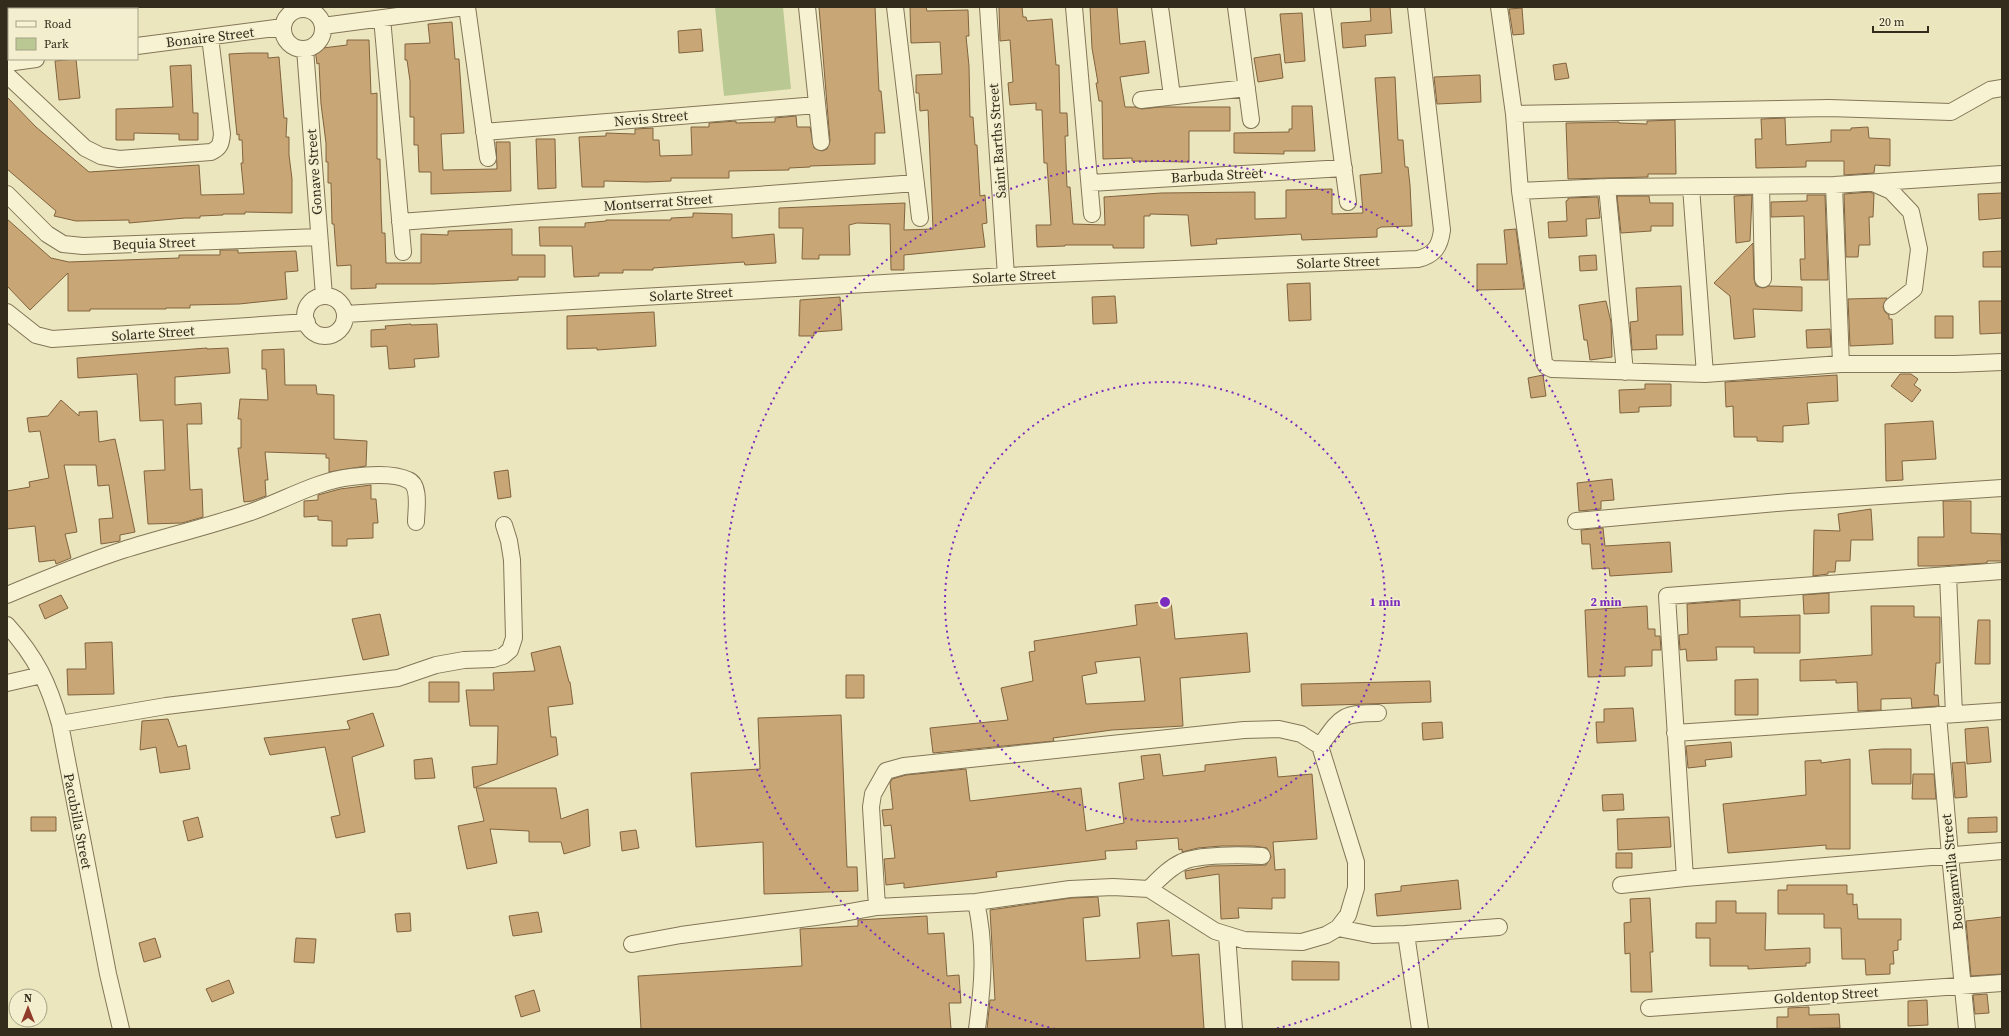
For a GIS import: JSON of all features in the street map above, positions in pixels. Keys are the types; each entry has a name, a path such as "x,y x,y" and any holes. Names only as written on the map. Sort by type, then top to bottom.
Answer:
{"street":[{"path":"322,26 466,7 488,158"},
{"path":"807,7 821,142"},
{"path":"895,7 920,218"},
{"name":"Saint Barths Street","path":"988,7 1006,276"},
{"path":"1074,7 1092,214"},
{"path":"1160,7 1172,96"},
{"path":"1236,7 1251,120"},
{"path":"1322,7 1348,202"},
{"name":"Solarte Street","path":"345,314 1006,276 1410,259 1428,256 1436,251 1441,243 1442,230 1416,7"},
{"path":"1499,7 1514,114 1520,191 1544,362 1546,366 1552,369 1705,374 1841,364 1955,364 2002,362"},
{"path":"299,9 312,11 317,15 322,26 320,38 311,47 305,49 289,43 283,33 283,27 288,15 299,9"},
{"path":"382,18 403,252"},
{"name":"Bonaire Street","path":"138,46 283,27"},
{"path":"7,75 85,148 101,156 119,159 211,152 217,149 221,144 222,134 210,37"},
{"name":"Gonave Street","path":"305,49 324,296"},
{"path":"7,63 29,60"},
{"path":"1141,100 1247,88"},
{"path":"1514,114 1829,108 1951,112 1990,90 2002,88"},
{"name":"Nevis Street","path":"484,132 817,105"},
{"name":"Barbuda Street","path":"1090,183 1344,168"},
{"path":"1520,191 1607,187 1834,185 2002,174"},
{"name":"Montserrat Street","path":"400,222 916,183"},
{"path":"1871,183 1891,191 1911,212 1919,249 1914,289 1892,306"},
{"path":"1834,185 1841,364"},
{"path":"1761,186 1763,279"},
{"path":"1607,187 1625,372"},
{"path":"1691,187 1705,374"},
{"name":"Bequia Street","path":"7,194 47,234 63,244 83,246 320,237"},
{"path":"324,296 334,298 340,302 345,314 341,327 330,334 318,334 312,330 307,322 306,314 309,304 317,298 324,296"},
{"name":"Solarte Street","path":"7,312 36,335 52,339 307,322"},
{"path":"7,595 62,572 122,550 248,513 322,484 350,477 382,475 408,479 414,484 416,491 416,522"},
{"path":"1576,522 1789,502 2002,488"},
{"path":"60,724 166,706 398,678 436,665 464,660 488,659 503,656 510,650 514,638 512,560 510,541 504,525"},
{"path":"1686,878 1675,733 1667,596 1889,578 2002,571"},
{"path":"1948,575 1954,714"},
{"name":"Pacubilla Street","path":"7,625 32,656 54,702 60,724 108,974 121,1029"},
{"path":"7,683 42,675"},
{"path":"1675,733 2002,711"},
{"path":"1320,746 1338,721 1355,713 1378,712"},
{"name":"Bougamvilla Street","path":"1938,715 1967,1029"},
{"path":"632,944 681,935 838,914 877,907 976,902 1070,889 1113,887 1149,889 1170,901 1197,921 1215,931 1244,940 1302,942 1326,935 1338,928 1348,915 1356,888 1356,862 1320,746 1301,734 1279,729 1244,730 911,766 886,771 873,794 871,807 877,907"},
{"path":"1620,885 1950,854 2002,851"},
{"path":"1149,889 1167,872 1183,861 1212,856 1262,856"},
{"path":"976,902 982,928 983,952 982,988 977,1029"},
{"path":"1338,928 1373,935 1499,927"},
{"path":"1406,934 1420,1029"},
{"path":"1227,935 1234,1029"},
{"name":"Goldentop Street","path":"1649,1008 2002,983"}],"green space":[{"path":"715,7 783,7 791,89 724,96"}],"building":[{"path":"819,7 875,7 879,91 881,91 885,133 875,133 875,164 810,166 789,168 789,170 729,171 729,178 671,178 671,181 647,182 604,181 604,187 582,187 579,137 606,136 606,133 635,134 635,129 653,128 653,140 659,140 660,156 692,155 691,127 709,127 709,123 736,121 736,123 775,122 775,118 796,116 797,127 810,127 814,148 822,151 827,149 830,141"},
{"path":"910,7 926,7 927,11 968,10 969,36 966,36 969,66 970,117 973,117 975,145 977,145 980,196 985,195 987,223 982,224 985,247 904,255 904,270 891,270 890,224 857,223 849,225 850,255 819,255 819,259 802,259 803,228 779,228 779,208 905,203 904,230 933,229 928,110 920,111 919,93 916,93 916,75 942,74 940,42 911,43"},
{"path":"999,7 1022,7 1023,17 1026,17 1027,21 1052,19 1056,65 1059,65 1060,113 1067,113 1068,136 1065,136 1067,187 1070,187 1073,224 1105,225 1104,197 1161,193 1255,192 1255,219 1286,218 1286,190 1332,189 1332,214 1363,213 1360,175 1382,173 1375,78 1395,77 1398,140 1403,140 1405,167 1408,167 1412,226 1381,227 1377,229 1377,237 1302,240 1301,234 1216,239 1217,244 1191,246 1188,215 1150,214 1150,216 1144,216 1144,248 1113,248 1113,245 1065,245 1037,247 1036,225 1051,225 1047,163 1044,163 1042,110 1036,110 1036,103 1010,105 1008,83 1013,82 1010,40 1000,41"},
{"path":"1090,7 1117,7 1120,44 1145,41 1149,73 1120,77 1125,107 1142,109 1160,107 1230,107 1230,131 1189,131 1189,162 1132,161 1132,158 1103,159 1102,101 1099,101 1096,83 1098,83 1092,48"},
{"path":"1370,7 1390,7 1392,33 1365,35 1366,46 1343,48 1341,23 1371,21"},
{"path":"1522,8 1524,34 1513,35 1509,9"},
{"path":"1302,13 1305,61 1285,63 1280,14"},
{"path":"452,22 455,59 459,59 464,133 441,134 443,170 497,169 496,142 510,142 511,191 431,194 431,172 419,172 418,145 414,145 414,117 410,117 410,81 407,60 405,60 405,44 430,43 428,24"},
{"path":"701,29 703,51 679,53 678,31"},
{"path":"347,40 369,40 371,94 377,93 377,159 380,159 382,233 385,233 386,263 421,263 421,234 448,235 448,231 512,229 512,255 545,255 545,277 518,277 518,280 434,284 376,284 376,288 351,289 351,265 337,266 334,224 332,224 331,183 328,183 328,162 326,162 326,143 321,104 319,63 317,64 315,49 347,45"},
{"path":"268,53 268,58 279,57 284,118 287,118 286,137 289,137 289,155 292,179 292,213 245,212 245,214 223,214 200,216 200,218 129,223 129,220 76,221 54,216 56,211 7,169 7,97 36,127 89,172 199,165 201,195 244,194 241,163 243,163 242,140 239,140 239,134 237,135 229,54"},
{"path":"1280,54 1283,78 1258,82 1254,58"},
{"path":"76,60 80,98 59,100 55,61"},
{"path":"1566,63 1569,78 1555,80 1553,65"},
{"path":"191,65 193,113 198,113 198,140 179,140 179,134 134,133 134,140 116,140 116,109 173,107 170,66"},
{"path":"1480,75 1481,102 1437,104 1434,77"},
{"path":"1292,106 1312,106 1315,151 1284,151 1284,154 1234,153 1234,133 1289,132 1289,129 1292,129"},
{"path":"1785,118 1786,145 1831,142 1831,130 1851,130 1851,128 1868,127 1869,138 1890,139 1890,166 1875,165 1874,173 1844,175 1844,161 1806,161 1806,167 1756,168 1755,139 1762,139 1761,119"},
{"path":"1675,120 1676,174 1648,174 1648,177 1568,179 1566,123 1619,122 1647,124 1647,121"},
{"path":"536,139 555,139 556,188 538,189"},
{"path":"1870,192 1874,194 1873,217 1869,217 1870,245 1859,245 1858,257 1846,257 1844,194"},
{"path":"2002,193 2002,218 1979,220 1978,194"},
{"path":"1752,195 1750,241 1736,243 1734,196"},
{"path":"1807,195 1825,195 1828,280 1801,280 1800,259 1805,259 1804,216 1771,217 1771,202 1807,201"},
{"path":"1617,196 1649,196 1650,203 1673,203 1673,226 1651,226 1651,231 1621,233"},
{"path":"1598,197 1600,218 1586,219 1587,236 1549,238 1548,222 1567,221 1566,201 1568,198"},
{"path":"693,213 732,214 732,238 774,234 776,263 745,265 744,262 653,268 653,270 623,270 623,273 599,273 599,276 574,277 572,246 540,246 539,227 585,227 585,223 606,220 671,220 671,218 693,217"},
{"path":"7,219 51,258 69,262 179,258 179,255 220,255 220,250 238,250 238,253 296,251 298,271 285,272 287,299 239,304 190,305 190,308 90,309 90,311 68,311 68,273 30,310 7,286"},
{"path":"1516,229 1524,289 1477,290 1477,264 1507,264 1504,230"},
{"path":"1753,243 1754,279 1756,286 1763,288 1769,286 1802,287 1802,311 1753,309 1755,337 1734,339 1730,296 1714,283"},
{"path":"2002,251 2002,267 1983,267 1983,252"},
{"path":"1596,255 1597,270 1580,271 1579,256"},
{"path":"1310,283 1311,320 1289,321 1287,284"},
{"path":"1681,286 1683,335 1656,335 1657,349 1632,350 1630,322 1638,321 1636,288"},
{"path":"1115,296 1117,323 1093,324 1092,297"},
{"path":"840,297 842,330 814,332 814,336 799,336 800,300"},
{"path":"1887,298 1883,307 1885,312 1889,315 1889,319 1892,319 1893,344 1850,346 1848,299"},
{"path":"1606,301 1611,322 1612,357 1590,360 1587,340 1584,340 1579,305"},
{"path":"1979,301 2002,301 2002,333 1980,334"},
{"path":"654,312 656,346 597,350 597,348 567,349 567,316"},
{"path":"1935,316 1953,316 1953,338 1935,338"},
{"path":"437,324 439,357 414,359 415,367 389,369 387,346 371,347 371,330 386,329 385,326"},
{"path":"1830,329 1831,347 1807,348 1806,330"},
{"path":"207,348 228,348 230,373 175,377 175,405 201,403 202,424 187,424 190,490 202,489 203,517 182,523 148,524 144,471 165,470 163,420 140,421 137,374 78,378 77,358"},
{"path":"284,349 285,385 316,385 317,394 334,395 334,439 367,441 366,466 329,472 329,458 326,458 326,454 265,452 268,480 265,480 266,496 244,502 238,448 241,448 241,419 238,419 240,399 268,400 266,369 262,369 262,350"},
{"path":"1900,374 1911,374 1918,379 1914,385 1921,390 1912,402 1891,386"},
{"path":"1543,375 1546,396 1531,398 1528,378"},
{"path":"1837,375 1838,401 1807,403 1809,424 1783,426 1783,442 1757,441 1757,437 1734,437 1733,406 1726,407 1725,382"},
{"path":"1645,384 1671,384 1671,406 1639,407 1639,412 1620,413 1619,390 1645,389"},
{"path":"61,400 79,416 79,412 97,411 99,442 115,439 135,532 120,535 120,541 101,544 99,519 113,518 109,485 98,486 96,465 64,465 77,532 65,534 71,558 56,564 55,560 39,562 35,526 7,529 7,491 30,487 29,482 49,478 40,431 29,432 27,418 48,416"},
{"path":"1933,421 1936,459 1902,461 1903,480 1886,481 1885,424"},
{"path":"508,470 511,497 498,499 494,472"},
{"path":"1612,479 1614,500 1601,501 1601,509 1579,511 1577,483"},
{"path":"371,485 371,499 376,499 378,523 373,523 373,538 347,539 347,546 332,546 332,521 318,520 318,516 304,517 304,501 318,500 318,495 340,489"},
{"path":"1943,501 1971,501 1971,533 2001,534 2002,561 1939,566 1918,566 1918,537 1944,537"},
{"path":"1871,509 1873,540 1851,540 1850,561 1836,561 1835,572 1828,572 1828,574 1813,576 1814,530 1840,531 1838,514"},
{"path":"1603,528 1605,546 1670,542 1672,572 1610,576 1609,568 1592,569 1590,544 1582,544 1581,530"},
{"path":"1829,593 1829,613 1804,614 1803,595"},
{"path":"61,595 68,608 45,619 39,605"},
{"path":"1740,600 1740,617 1800,615 1800,653 1754,653 1754,647 1716,647 1717,660 1687,661 1686,649 1680,650 1679,635 1688,634 1687,604"},
{"path":"1171,601 1175,639 1247,633 1250,672 1180,678 1183,726 1112,730 1053,738 1054,741 933,753 930,728 1008,720 1001,688 1033,681 1029,652 1035,651 1034,641 1137,625 1135,605","holes":["1140,657 1145,701 1086,704 1082,676 1097,673 1095,662"]},
{"path":"1647,606 1648,629 1655,629 1655,636 1660,636 1661,650 1652,650 1652,666 1625,667 1625,676 1588,677 1585,610"},
{"path":"1871,606 1914,606 1914,617 1940,617 1940,663 1936,663 1934,695 1938,695 1939,706 1912,708 1911,698 1881,699 1881,710 1858,711 1857,682 1836,683 1836,680 1800,681 1800,660 1872,655"},
{"path":"380,614 389,655 363,660 352,619"},
{"path":"1978,620 1990,620 1990,664 1975,664"},
{"path":"112,642 114,694 68,695 67,669 86,669 85,643"},
{"path":"560,646 570,682 573,704 548,707 551,737 556,737 558,755 474,788 472,767 497,764 498,726 470,726 466,690 494,690 493,673 535,671 531,653"},
{"path":"846,675 864,675 864,698 846,698"},
{"path":"1758,679 1758,715 1735,715 1735,680"},
{"path":"1430,681 1431,702 1302,706 1301,684"},
{"path":"429,682 459,682 459,702 429,702"},
{"path":"1633,708 1636,741 1597,743 1596,722 1604,722 1604,709"},
{"path":"373,713 384,746 352,757 365,832 336,838 331,817 340,815 325,747 270,755 264,738 350,729 347,721"},
{"path":"841,715 847,867 857,867 858,891 764,894 763,842 696,847 691,773 760,769 758,718"},
{"path":"168,719 178,747 186,745 190,769 160,773 156,747 140,750 142,721"},
{"path":"1442,722 1443,738 1423,740 1422,723"},
{"path":"1988,727 1991,762 1967,764 1965,729"},
{"path":"1731,742 1732,757 1705,760 1706,766 1688,768 1686,746"},
{"path":"1911,749 1911,784 1872,784 1869,750"},
{"path":"1160,754 1163,776 1205,771 1205,765 1276,757 1278,777 1312,774 1317,839 1273,842 1275,870 1285,869 1285,898 1272,898 1272,909 1238,908 1239,918 1221,919 1219,874 1186,879 1185,871 1210,866 1266,865 1271,857 1267,848 1254,846 1221,846 1198,848 1182,852 1182,849 1179,850 1178,838 1136,841 1137,849 1105,851 1106,859 996,872 997,877 904,888 904,883 886,885 884,859 895,858 891,825 884,826 882,810 893,809 890,783 892,779 906,775 966,769 970,801 1081,788 1086,831 1124,823 1119,783 1144,779 1141,756"},
{"path":"432,758 435,778 415,779 414,760"},
{"path":"1850,759 1850,849 1826,849 1826,845 1728,853 1723,804 1806,795 1805,761 1821,760 1821,763"},
{"path":"1965,762 1967,797 1955,798 1952,763"},
{"path":"1913,774 1934,774 1936,799 1912,799"},
{"path":"476,788 556,788 561,819 588,809 590,846 564,854 561,842 529,842 529,831 490,829 497,863 467,869 458,826 484,821"},
{"path":"1623,794 1624,810 1603,811 1602,795"},
{"path":"31,817 56,817 56,831 31,831"},
{"path":"198,817 203,837 188,841 183,821"},
{"path":"1669,817 1671,847 1618,850 1617,819"},
{"path":"1997,817 1997,832 1968,833 1968,818"},
{"path":"636,830 639,848 622,851 620,832"},
{"path":"1616,853 1632,853 1632,868 1616,868"},
{"path":"1458,880 1461,909 1377,916 1375,894 1401,891 1401,886"},
{"path":"1787,885 1847,885 1847,894 1853,894 1853,905 1857,904 1858,919 1901,919 1901,940 1898,940 1898,950 1893,951 1894,964 1890,964 1890,974 1866,975 1865,959 1842,959 1841,928 1824,928 1824,914 1778,914 1778,890 1787,890"},
{"path":"1098,897 1100,916 1083,918 1086,961 1140,958 1137,923 1169,920 1172,956 1199,954 1204,1029 987,1029 990,1000 995,1000 990,910 1071,898"},
{"path":"1650,898 1653,952 1650,952 1652,992 1631,992 1630,953 1625,954 1624,923 1631,922 1630,899"},
{"path":"1716,901 1736,901 1736,913 1766,913 1765,950 1810,948 1810,963 1806,963 1806,966 1748,969 1748,966 1710,966 1710,938 1696,938 1696,923 1716,923"},
{"path":"538,912 542,932 513,936 509,916"},
{"path":"410,913 411,931 397,932 395,914"},
{"path":"927,916 928,934 944,933 947,976 959,975 961,1003 949,1003 951,1029 641,1029 638,976 802,966 800,929 858,926 858,920"},
{"path":"2002,917 2002,974 1971,976 1966,921"},
{"path":"155,938 161,957 144,962 139,943"},
{"path":"296,938 316,939 314,963 294,962"},
{"path":"1292,961 1339,962 1339,980 1292,980"},
{"path":"229,980 234,993 212,1002 206,989"},
{"path":"534,990 540,1011 521,1017 515,996"},
{"path":"1987,994 1989,1013 1975,1014 1973,995"},
{"path":"1927,1000 1928,1025 1908,1026 1908,1001"},
{"path":"1809,1007 1809,1015 1839,1014 1840,1028 1777,1029 1777,1017 1788,1017 1788,1008"}]}
